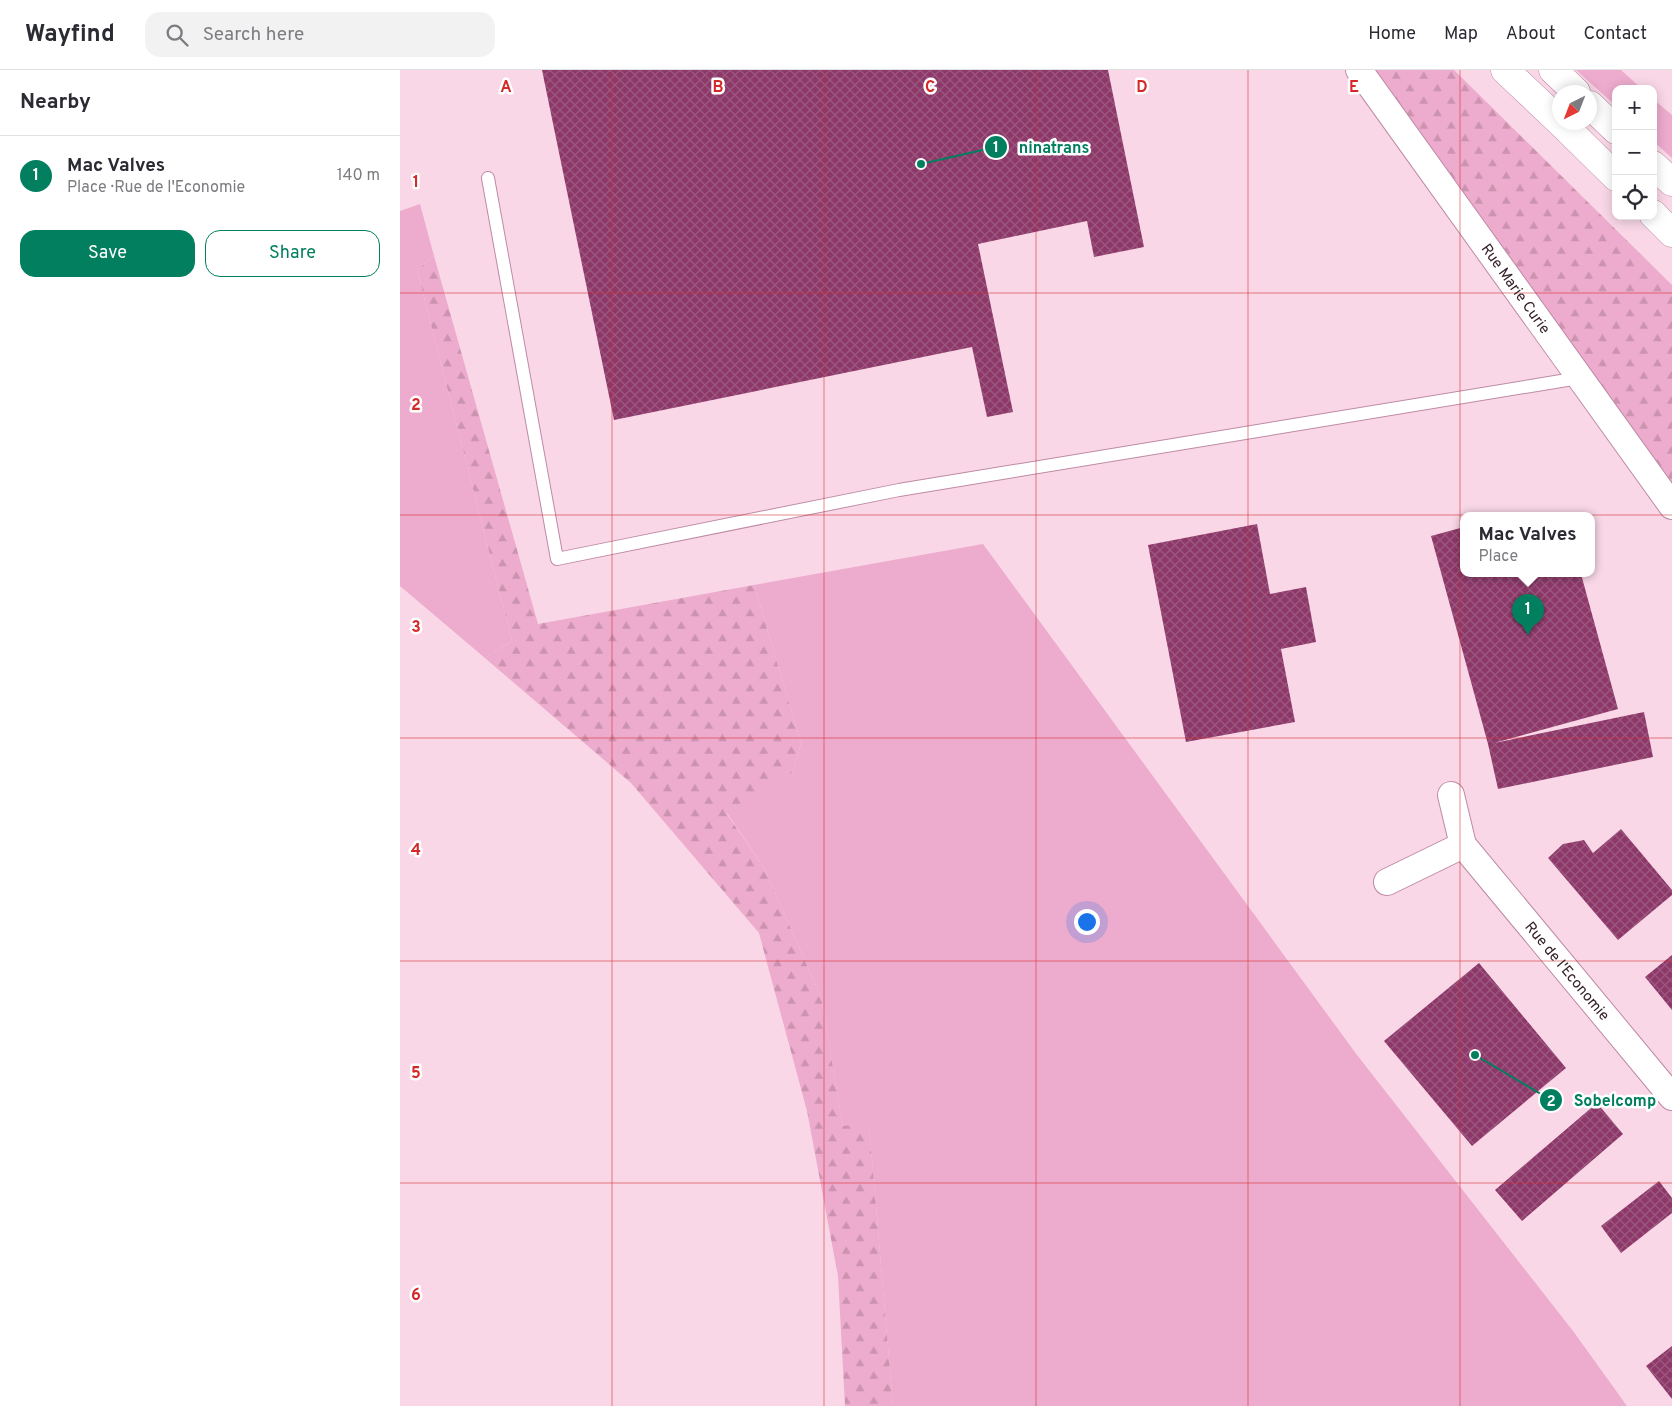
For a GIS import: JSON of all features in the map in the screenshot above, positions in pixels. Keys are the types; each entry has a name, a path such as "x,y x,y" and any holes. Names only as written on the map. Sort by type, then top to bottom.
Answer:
{"highway":[{"path":"1505,70 1552,114"},
{"path":"1553,70 1569,85"},
{"path":"1597,112 1612,126"},
{"path":"1568,130 1614,175"},
{"path":"1657,169 1672,182"},
{"path":"1657,218 1672,233"}],"street":[{"name":"Rue Marie Curie","path":"1360,70 1672,506"},
{"name":"Rue de l'Economie","path":"1451,795 1463,845 1672,1097"},
{"path":"1387,882 1463,845"}],"lane":[{"path":"488,178 558,559 900,490 1579,378"}],"green space":[{"path":"1372,70 1454,70 1672,285 1672,483"},
{"path":"1576,70 1621,70 1638,85 1612,85 1612,102 1597,89 1597,85 1593,85"},
{"path":"1657,102 1672,115 1672,158 1657,145"},
{"path":"420,204 434,256 417,270 512,641 485,658 400,586 400,211"},
{"path":"434,256 538,624 754,585 801,743 793,772 727,814 764,868 821,997 843,1126 869,1123 893,1406 845,1406 838,1276 807,1111 759,933 631,783 485,658 512,641 417,270"},
{"path":"983,544 1357,1055 1573,1331 1627,1406 893,1406 869,1124 843,1127 821,997 764,868 727,813 793,772 801,743 754,585"}],"building":[{"path":"542,70 1108,70 1144,247 1094,257 1087,221 978,244 1013,412 987,417 972,347 614,420"},
{"path":"1257,524 1270,594 1306,587 1316,642 1281,649 1295,722 1186,742 1148,545"},
{"path":"1460,528 1460,577 1582,577 1618,709 1494,743 1644,712 1653,757 1498,789 1488,744 1431,536"},
{"path":"1621,829 1672,890 1672,895 1618,940 1548,858 1563,844 1584,840 1593,853"},
{"path":"1672,955 1672,1010 1645,977"},
{"path":"1479,963 1566,1068 1472,1146 1384,1041"},
{"path":"1597,1103 1623,1134 1522,1221 1495,1190"},
{"path":"1659,1181 1672,1198 1672,1213 1621,1253 1601,1226"},
{"path":"1672,1346 1672,1399 1646,1366"}],"place":[{"name":"ninatrans","path":"921,164"},
{"name":"Mac Valves","path":"1528,635"},
{"name":"Sobelcomp","path":"1475,1055"}]}
